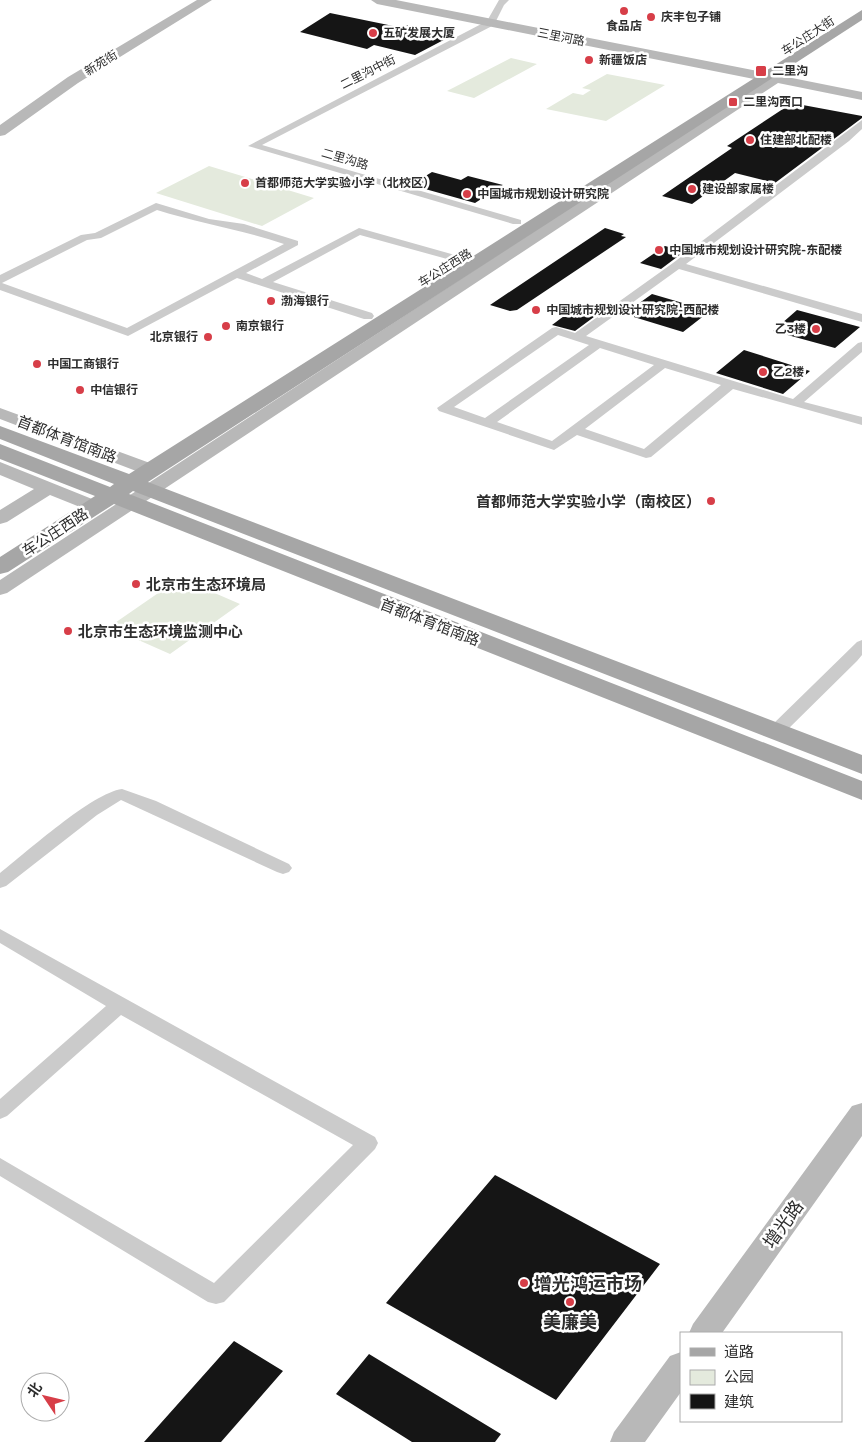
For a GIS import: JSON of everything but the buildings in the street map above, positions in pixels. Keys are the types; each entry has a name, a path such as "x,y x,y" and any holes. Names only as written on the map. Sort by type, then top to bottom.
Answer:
{"main road":[{"name":"车公庄大街","path":"769,74 862,1"},
{"name":"车公庄大街","path":"769,74 862,14"},
{"name":"车公庄西路","path":"0,549 119,488 769,74"},
{"name":"车公庄西路","path":"0,567 119,488 368,316 516,222 769,74"},
{"path":"680,132 707,125"},
{"name":"首都体育馆南路","path":"0,432 119,488 862,791"},
{"name":"首都体育馆南路","path":"0,451 119,488 776,731 862,765"}],"street":[{"name":"新苑街","path":"0,132 77,77 206,0"},
{"name":"三里河路","path":"377,0 862,92"},
{"name":"三里河路","path":"395,0 492,21"},
{"path":"492,21 500,3 505,0"},
{"name":"二里沟中街","path":"252,146 492,21"},
{"name":"三里河路","path":"769,74 862,96"},
{"path":"0,589 119,488 707,125 769,74"},
{"path":"577,337 677,265 845,139 862,123"},
{"name":"二里沟路","path":"252,146 383,184 408,188 516,222"},
{"path":"0,280 85,237 97,236 156,206 208,222 240,226 321,251"},
{"path":"263,283 360,231 458,259"},
{"path":"0,286 128,332 294,243"},
{"path":"677,265 862,318"},
{"path":"236,274 368,316"},
{"path":"664,364 554,446 444,408 556,331 795,404 862,422"},
{"path":"487,423 599,343"},
{"path":"795,404 862,346"},
{"path":"575,430 646,454 731,384"},
{"name":"首都体育馆南路","path":"0,414 119,488"},
{"name":"首都体育馆南路","path":"0,468 48,488 119,488"},
{"path":"0,518 48,488"},
{"path":"776,731 851,658 862,644"},
{"path":"0,882 91,811 116,795 122,794 150,805 283,868"},
{"path":"0,935 119,1005 368,1143 216,1295 0,1166"},
{"path":"0,1111 119,1005"},
{"name":"增光路","path":"705,1332 862,1114"},
{"path":"626,1442 680,1367"}],"green space":[{"path":"511,58 537,64 474,98 447,91"},
{"path":"607,74 665,85 606,121 546,109 573,93 583,95 591,90 582,88"},
{"path":"209,166 314,198 262,226 156,193"},
{"path":"180,578 240,604 170,654 109,627"}],"place":[{"name":"食品店","path":"624,11"},
{"name":"庆丰包子铺","path":"651,17"},
{"name":"五矿发展大厦","path":"373,33"},
{"name":"新疆饭店","path":"589,60"},
{"name":"二里沟","path":"761,71"},
{"name":"二里沟西口","path":"733,102"},
{"name":"住建部北配楼","path":"750,140"},
{"name":"首都师范大学实验小学（北校区）","path":"245,183"},
{"name":"建设部家属楼","path":"692,189"},
{"name":"中国城市规划设计研究院","path":"467,194"},
{"name":"中国城市规划设计研究院-东配楼","path":"659,250"},
{"name":"渤海银行","path":"271,301"},
{"name":"中国城市规划设计研究院-西配楼","path":"536,310"},
{"name":"南京银行","path":"226,326"},
{"name":"乙3楼","path":"816,329"},
{"name":"北京银行","path":"208,337"},
{"name":"中国工商银行","path":"37,364"},
{"name":"乙2楼","path":"763,372"},
{"name":"中信银行","path":"80,390"},
{"name":"首都师范大学实验小学（南校区）","path":"711,501"},
{"name":"北京市生态环境局","path":"136,584"},
{"name":"北京市生态环境监测中心","path":"68,631"},
{"name":"增光鸿运市场","path":"524,1283"},
{"name":"美廉美","path":"570,1302"}]}
